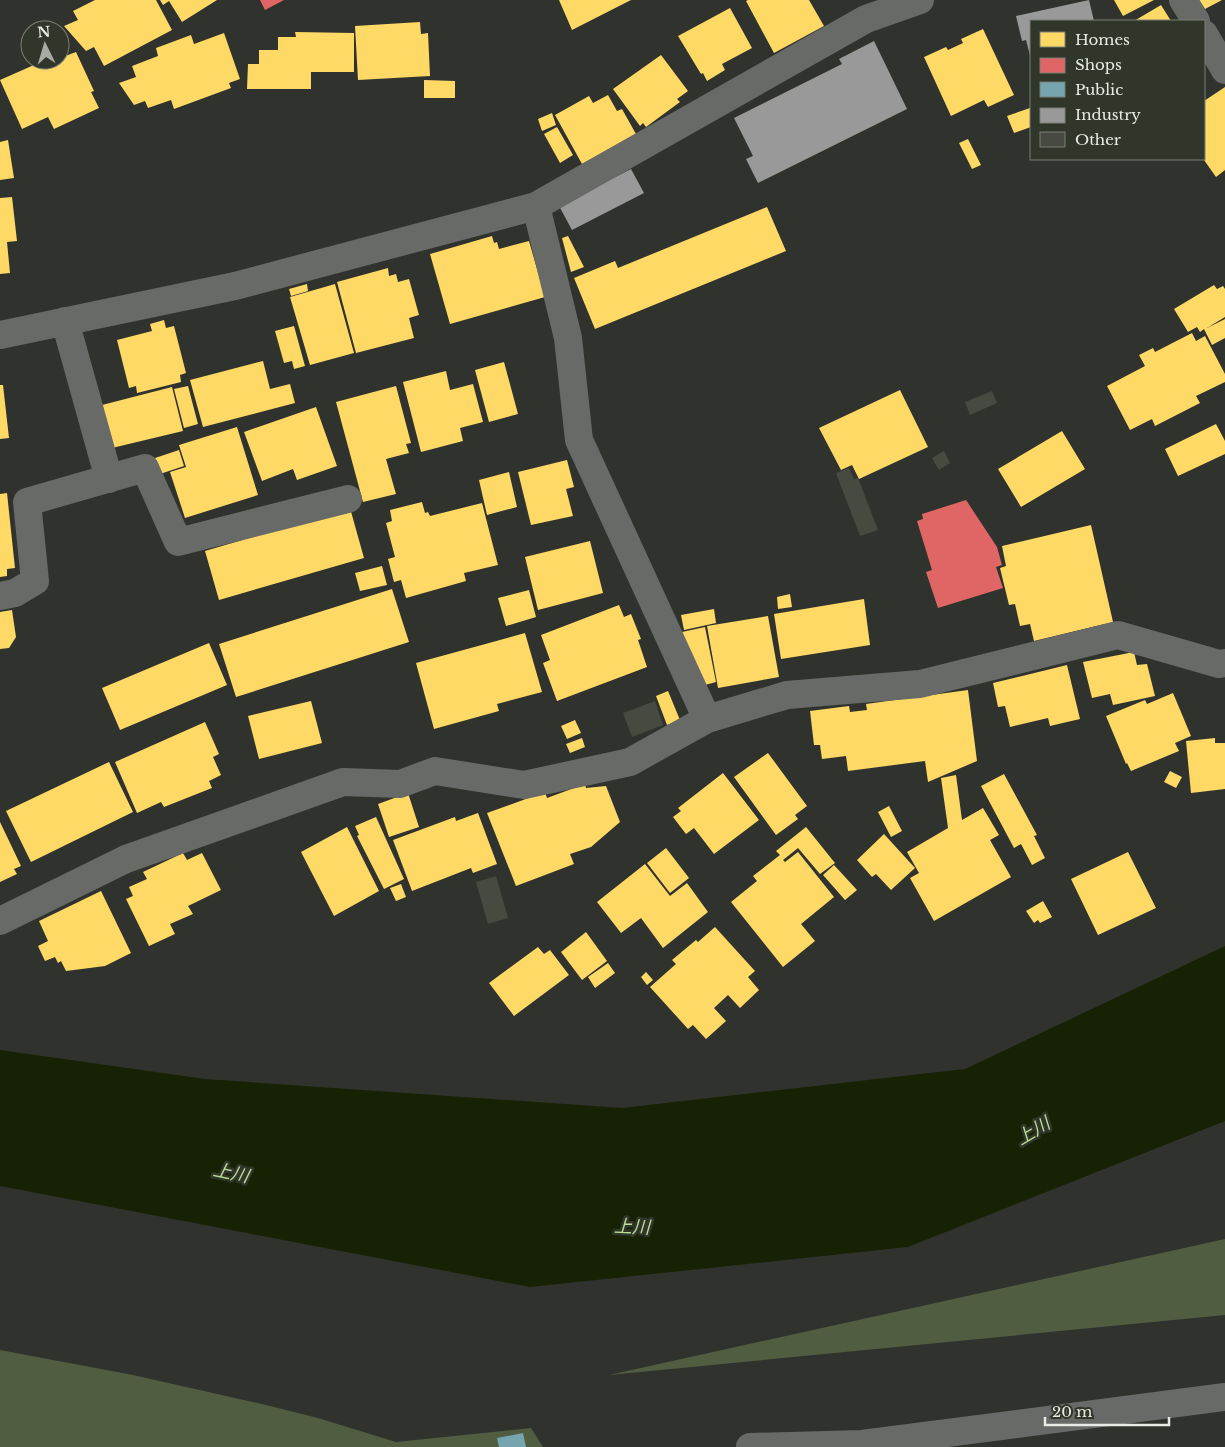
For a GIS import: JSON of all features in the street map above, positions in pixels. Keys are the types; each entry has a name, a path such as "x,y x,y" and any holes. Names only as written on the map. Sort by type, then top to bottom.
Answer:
{"street":[{"path":"0,335 235,286 536,206 862,10 920,0"},
{"path":"1184,0 1195,20"},
{"path":"1205,36 1225,70"},
{"path":"536,206 568,338 578,440 707,719"},
{"path":"65,322 108,479"},
{"path":"0,596 16,593 35,580 27,502 145,468 178,542 348,499"},
{"path":"0,920 126,859 343,782 400,784 436,771 524,785 630,762 707,719 787,695 920,684 1118,635 1219,664 1225,663"},
{"path":"750,1447 862,1444 1225,1397"}],"shaded area":[{"path":"1225,1239 1225,1315 609,1375"},
{"path":"0,1350 133,1375 266,1405 318,1418 396,1442 531,1428 543,1447 0,1447"}],"water":[{"name":"上川","path":"1225,946 1225,1121 908,1247 530,1287 0,1186 0,1050 205,1079 622,1108 965,1069"}],"building: Homes":[{"path":"95,0 156,0 172,30 104,66 94,47 86,51 70,33 70,23 78,20 73,11"},
{"path":"160,0 217,0 182,22 169,1 163,5"},
{"path":"559,0 631,0 572,30"},
{"path":"809,0 824,26 774,53 746,1"},
{"path":"1114,0 1154,0 1123,16"},
{"path":"1199,0 1222,0 1205,9"},
{"path":"1161,5 1170,20 1136,20"},
{"path":"730,8 752,48 722,64 725,70 707,81 678,36"},
{"path":"420,22 421,34 428,33 430,76 358,80 355,26"},
{"path":"983,29 1014,95 988,107 984,100 951,116 924,57 946,47 948,50 963,43 961,39"},
{"path":"295,32 354,33 354,72 311,72 311,89 247,89 248,64 259,64 259,50 278,50 278,37 296,37"},
{"path":"224,33 240,79 229,83 231,88 174,109 171,100 148,108 145,101 134,105 119,83 136,77 132,66 158,56 156,48 191,35 194,44"},
{"path":"76,52 94,91 91,92 99,108 54,129 48,117 22,129 0,80 23,70 70,70 70,54"},
{"path":"661,55 688,91 677,99 680,102 646,127 643,123 640,126 613,89"},
{"path":"424,80 455,81 455,98 424,98"},
{"path":"1225,87 1225,170 1216,177 1204,160 1205,100"},
{"path":"608,95 617,111 622,109 636,134 582,164 555,115 589,96 593,103"},
{"path":"1030,108 1030,127 1014,133 1007,116"},
{"path":"552,113 556,125 542,131 538,119"},
{"path":"557,127 573,155 560,163 544,134"},
{"path":"968,139 981,165 972,169 959,143"},
{"path":"8,140 14,178 0,180 0,142"},
{"path":"12,197 17,241 7,242 10,273 0,274 0,198"},
{"path":"767,207 786,251 595,329 574,278 615,261 618,268"},
{"path":"492,236 494,243 497,242 499,249 529,241 545,297 450,324 430,254"},
{"path":"568,236 584,267 571,272 562,238"},
{"path":"388,268 389,276 396,274 398,282 409,279 419,315 409,318 414,338 356,353 337,282"},
{"path":"307,284 308,291 291,296 289,289"},
{"path":"335,284 354,353 310,365 290,297"},
{"path":"1214,285 1217,289 1223,286 1225,289 1225,317 1207,328 1225,319 1225,338 1212,345 1204,329 1200,332 1197,327 1188,332 1174,309"},
{"path":"164,320 166,328 174,326 186,373 180,375 181,382 137,393 136,386 129,388 117,340 152,331 150,324"},
{"path":"294,326 305,366 294,369 292,361 284,363 275,331"},
{"path":"1192,333 1196,341 1205,336 1225,374 1225,382 1196,396 1200,403 1155,426 1152,419 1130,430 1107,386 1145,366 1139,355 1153,348 1155,352"},
{"path":"263,361 270,389 290,384 295,403 203,427 190,380"},
{"path":"504,362 518,414 489,422 475,370"},
{"path":"446,371 450,390 473,384 483,422 460,428 463,441 421,452 403,382"},
{"path":"0,385 3,385 9,438 0,439"},
{"path":"188,386 198,424 184,428 174,389"},
{"path":"396,386 411,443 406,444 409,453 386,459 396,494 363,502 336,402"},
{"path":"172,387 183,431 112,448 102,405"},
{"path":"900,390 928,447 859,479 852,465 841,470 819,428"},
{"path":"316,407 337,466 297,480 293,469 262,481 244,432"},
{"path":"1216,424 1225,441 1225,454 1178,476 1165,449"},
{"path":"237,427 258,495 185,518 170,472 186,467 179,445"},
{"path":"1062,431 1085,469 1021,507 998,469"},
{"path":"179,450 184,466 160,474 155,458"},
{"path":"567,460 574,487 566,489 573,516 531,525 518,472"},
{"path":"509,472 517,507 487,515 479,480"},
{"path":"7,493 15,568 7,569 7,576 0,577 0,494"},
{"path":"422,502 425,513 428,512 430,516 482,503 498,565 464,573 466,581 406,598 401,580 394,582 388,559 395,557 386,523 392,521 390,510"},
{"path":"350,508 364,558 219,600 205,551"},
{"path":"1091,525 1113,622 1034,641 1030,624 1020,626 1015,604 1009,605 1000,568 1006,566 1002,546"},
{"path":"590,541 603,593 538,610 525,557"},
{"path":"382,566 387,585 360,591 355,573"},
{"path":"392,589 409,642 236,697 219,644"},
{"path":"529,590 536,617 506,626 498,598"},
{"path":"790,594 792,607 778,609 777,597"},
{"path":"864,599 870,645 781,659 774,614"},
{"path":"619,605 624,617 631,614 641,639 638,640 647,667 557,701 543,663 550,660 541,635"},
{"path":"714,609 716,623 684,630 681,615"},
{"path":"12,610 16,637 9,648 0,649 0,612"},
{"path":"768,616 779,677 718,688 707,626"},
{"path":"705,627 716,682 705,685 682,632"},
{"path":"525,633 542,692 497,704 499,711 434,729 416,663"},
{"path":"209,643 227,685 120,730 102,688"},
{"path":"1134,652 1137,665 1147,664 1155,696 1113,705 1110,694 1092,698 1083,662"},
{"path":"1067,665 1080,719 1050,726 1048,718 1010,727 1005,706 998,707 993,683"},
{"path":"968,690 977,761 928,782 925,761 848,771 846,756 822,759 820,745 814,745 810,711 849,706 850,712 867,710 866,704"},
{"path":"668,691 680,720 667,725 656,696"},
{"path":"1173,693 1191,736 1175,743 1179,751 1131,771 1126,764 1106,716 1145,700 1147,704"},
{"path":"311,701 322,743 259,759 248,716"},
{"path":"575,720 581,733 567,739 561,726"},
{"path":"205,722 219,754 213,757 221,775 209,781 212,788 164,807 161,802 137,813 115,762"},
{"path":"582,738 585,747 570,753 566,744"},
{"path":"1215,738 1215,743 1225,743 1225,789 1191,793 1186,741"},
{"path":"768,753 807,806 795,815 798,819 776,835 734,777"},
{"path":"109,762 133,812 31,862 6,811"},
{"path":"1170,771 1182,777 1176,788 1164,782"},
{"path":"723,773 759,820 714,854 694,828 686,834 673,817 681,811 678,808"},
{"path":"1004,774 1037,835 1034,836 1045,858 1032,865 1021,844 1014,848 981,786"},
{"path":"956,775 962,820 983,808 999,835 990,840 1011,877 934,921 910,878 919,873 907,852 948,828 941,778"},
{"path":"585,784 586,788 606,786 620,822 591,847 570,854 574,864 516,886 487,813 545,792 547,798"},
{"path":"408,793 419,827 389,837 378,804"},
{"path":"889,806 902,831 891,837 878,812"},
{"path":"478,813 497,864 473,873 471,868 412,891 393,840 455,817 456,821"},
{"path":"376,817 404,879 384,889 357,836 359,835 355,826"},
{"path":"0,822 21,866 14,869 17,874 0,882"},
{"path":"347,827 379,891 334,916 301,852"},
{"path":"806,827 835,863 820,874 798,848 783,860 785,862 798,852 834,897 801,924 815,941 783,967 731,902 757,881 753,876 780,855 776,851"},
{"path":"884,834 915,868 891,890 876,874 872,877 857,860"},
{"path":"666,848 689,878 670,893 647,863"},
{"path":"1128,852 1156,908 1098,935 1071,879"},
{"path":"183,853 187,860 202,853 221,890 188,906 193,914 170,924 175,934 149,946 126,899 133,896 129,887 147,879 143,872"},
{"path":"645,864 670,896 687,883 708,912 663,948 641,918 621,933 597,902"},
{"path":"834,865 857,890 845,900 823,875"},
{"path":"401,884 406,897 396,901 390,888"},
{"path":"101,891 131,953 105,966 66,971 61,961 58,963 55,957 45,961 38,946 48,941 39,921"},
{"path":"1043,901 1052,917 1040,923 1038,920 1034,923 1026,911"},
{"path":"715,927 755,971 748,977 759,990 740,1008 728,995 714,1008 726,1021 706,1039 693,1025 688,1029 650,987 676,964 672,960 696,940 698,942"},
{"path":"586,932 607,961 582,980 561,952"},
{"path":"538,947 544,954 550,950 569,975 514,1016 489,983"},
{"path":"608,963 615,973 595,988 588,977"},
{"path":"646,972 653,980 647,985 641,977"}],"building: Shops":[{"path":"260,0 284,0 265,10"},
{"path":"966,500 997,547 1002,565 996,567 1003,588 938,608 926,572 932,570 917,521 923,519 922,514"}],"building: Public":[{"path":"523,1433 526,1447 499,1447 497,1438"}],"building: Industry":[{"path":"1089,0 1094,20 1030,20 1030,55 1026,40 1022,41 1016,16"},
{"path":"874,41 907,109 758,183 746,159 753,156 734,118 842,64 839,59"},
{"path":"631,169 644,193 572,230 559,206"}],"building: Other":[{"path":"992,391 997,403 970,415 965,402"},
{"path":"944,451 950,463 939,470 932,458"},
{"path":"849,468 854,479 858,478 878,530 860,536 836,473"},
{"path":"655,701 663,725 632,737 623,713"},
{"path":"496,876 508,918 488,924 476,882"}]}
